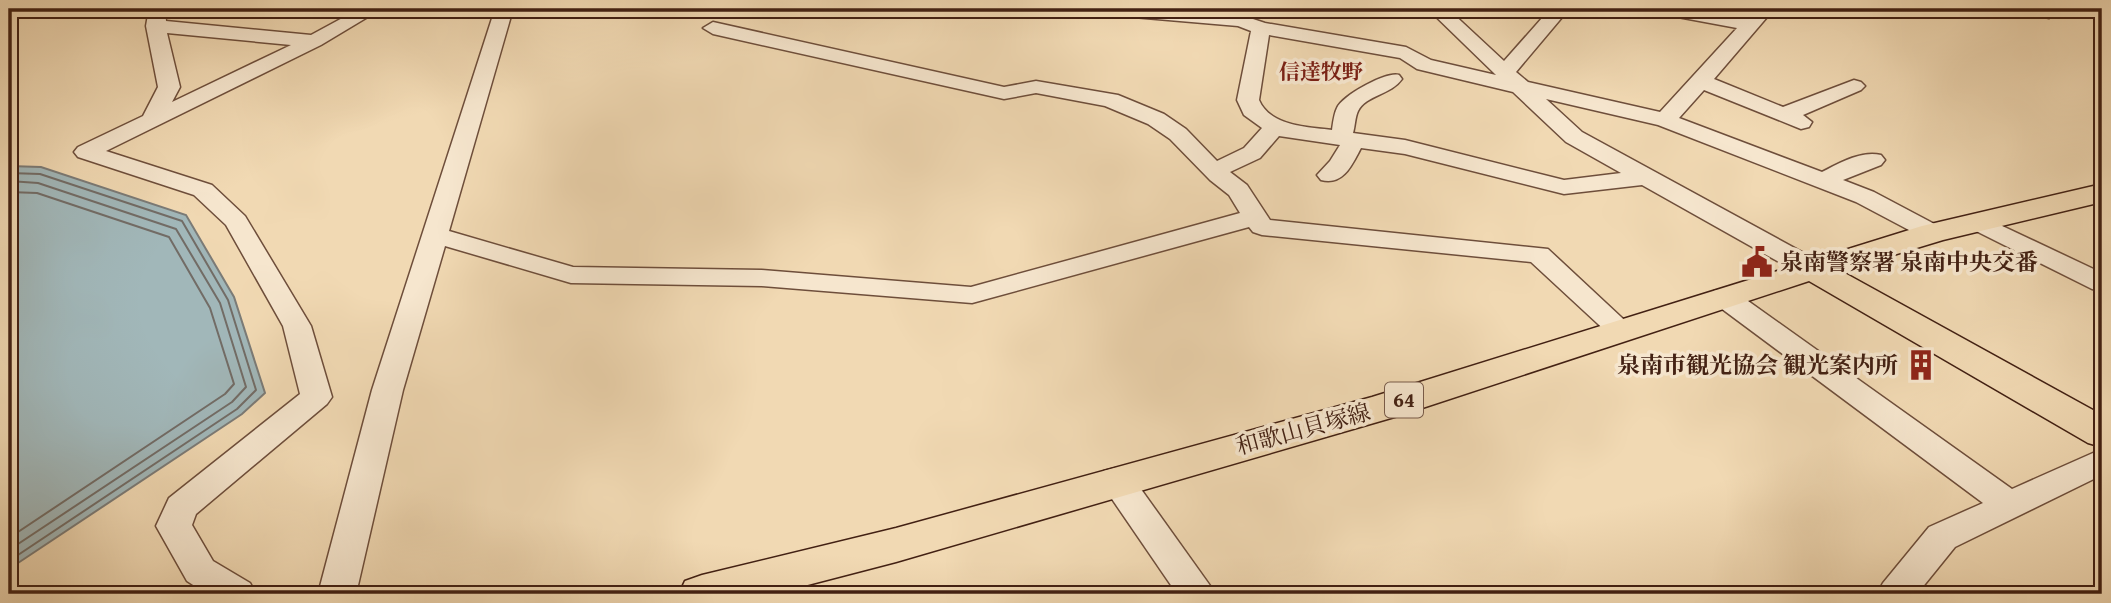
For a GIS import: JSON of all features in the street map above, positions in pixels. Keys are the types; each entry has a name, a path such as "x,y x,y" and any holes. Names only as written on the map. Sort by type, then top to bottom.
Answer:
{"main road":[{"name":"和歌山貝塚線","path":"702,594 896,545 1116,480 1384,407 1812,268 1933,233 2102,193"},
{"path":"1812,268 2102,433"}],"street":[{"path":"237,594 200,571 174,526 181,507 316,397 297,326 236,220 202,190 86,152 314,41 372,9"},
{"path":"337,594 361,488 407,324 504,9"},
{"path":"1110,9 1241,21 1261,29 1406,53 1424,65 1512,79 1665,120 1865,197 1933,233"},
{"path":"1437,9 1574,137 1812,268"},
{"path":"1512,79 1560,9"},
{"path":"1667,9 1758,17"},
{"path":"2034,9 2049,12 2048,9"},
{"path":"152,121 169,87 157,17 314,41"},
{"path":"1665,120 1758,17"},
{"path":"713,28 1004,93 1036,87 1110,100 1156,119 1178,134 1214,171 1238,190 1262,228 1539,256 1621,330"},
{"path":"1261,29 1248,100 1252,110 1271,123 1273,129"},
{"path":"1329,175 1340,165 1348,139 1348,108 1365,93 1378,90 1392,79"},
{"path":"1701,81 1792,118 1854,86"},
{"path":"1214,171 1252,153 1273,129"},
{"path":"1273,129 1405,147 1564,187 1646,177"},
{"path":"1824,181 1850,167 1873,160"},
{"path":"436,235 571,275 762,278 972,295 1255,218"},
{"path":"1979,223 2102,282"},
{"path":"1724,297 2010,505"},
{"path":"1896,594 1942,537 2102,461"},
{"path":"1116,480 1198,594"}],"water":[{"path":"9,166 41,167 186,215 234,297 265,393 242,414 9,569"}],"place":[{"name":"泉南警察署 泉南中央交番","path":"1757,262"},
{"name":"泉南市観光協会 観光案内所","path":"1921,365"}],"district":[{"name":"信達牧野","path":"1321,72"}]}
